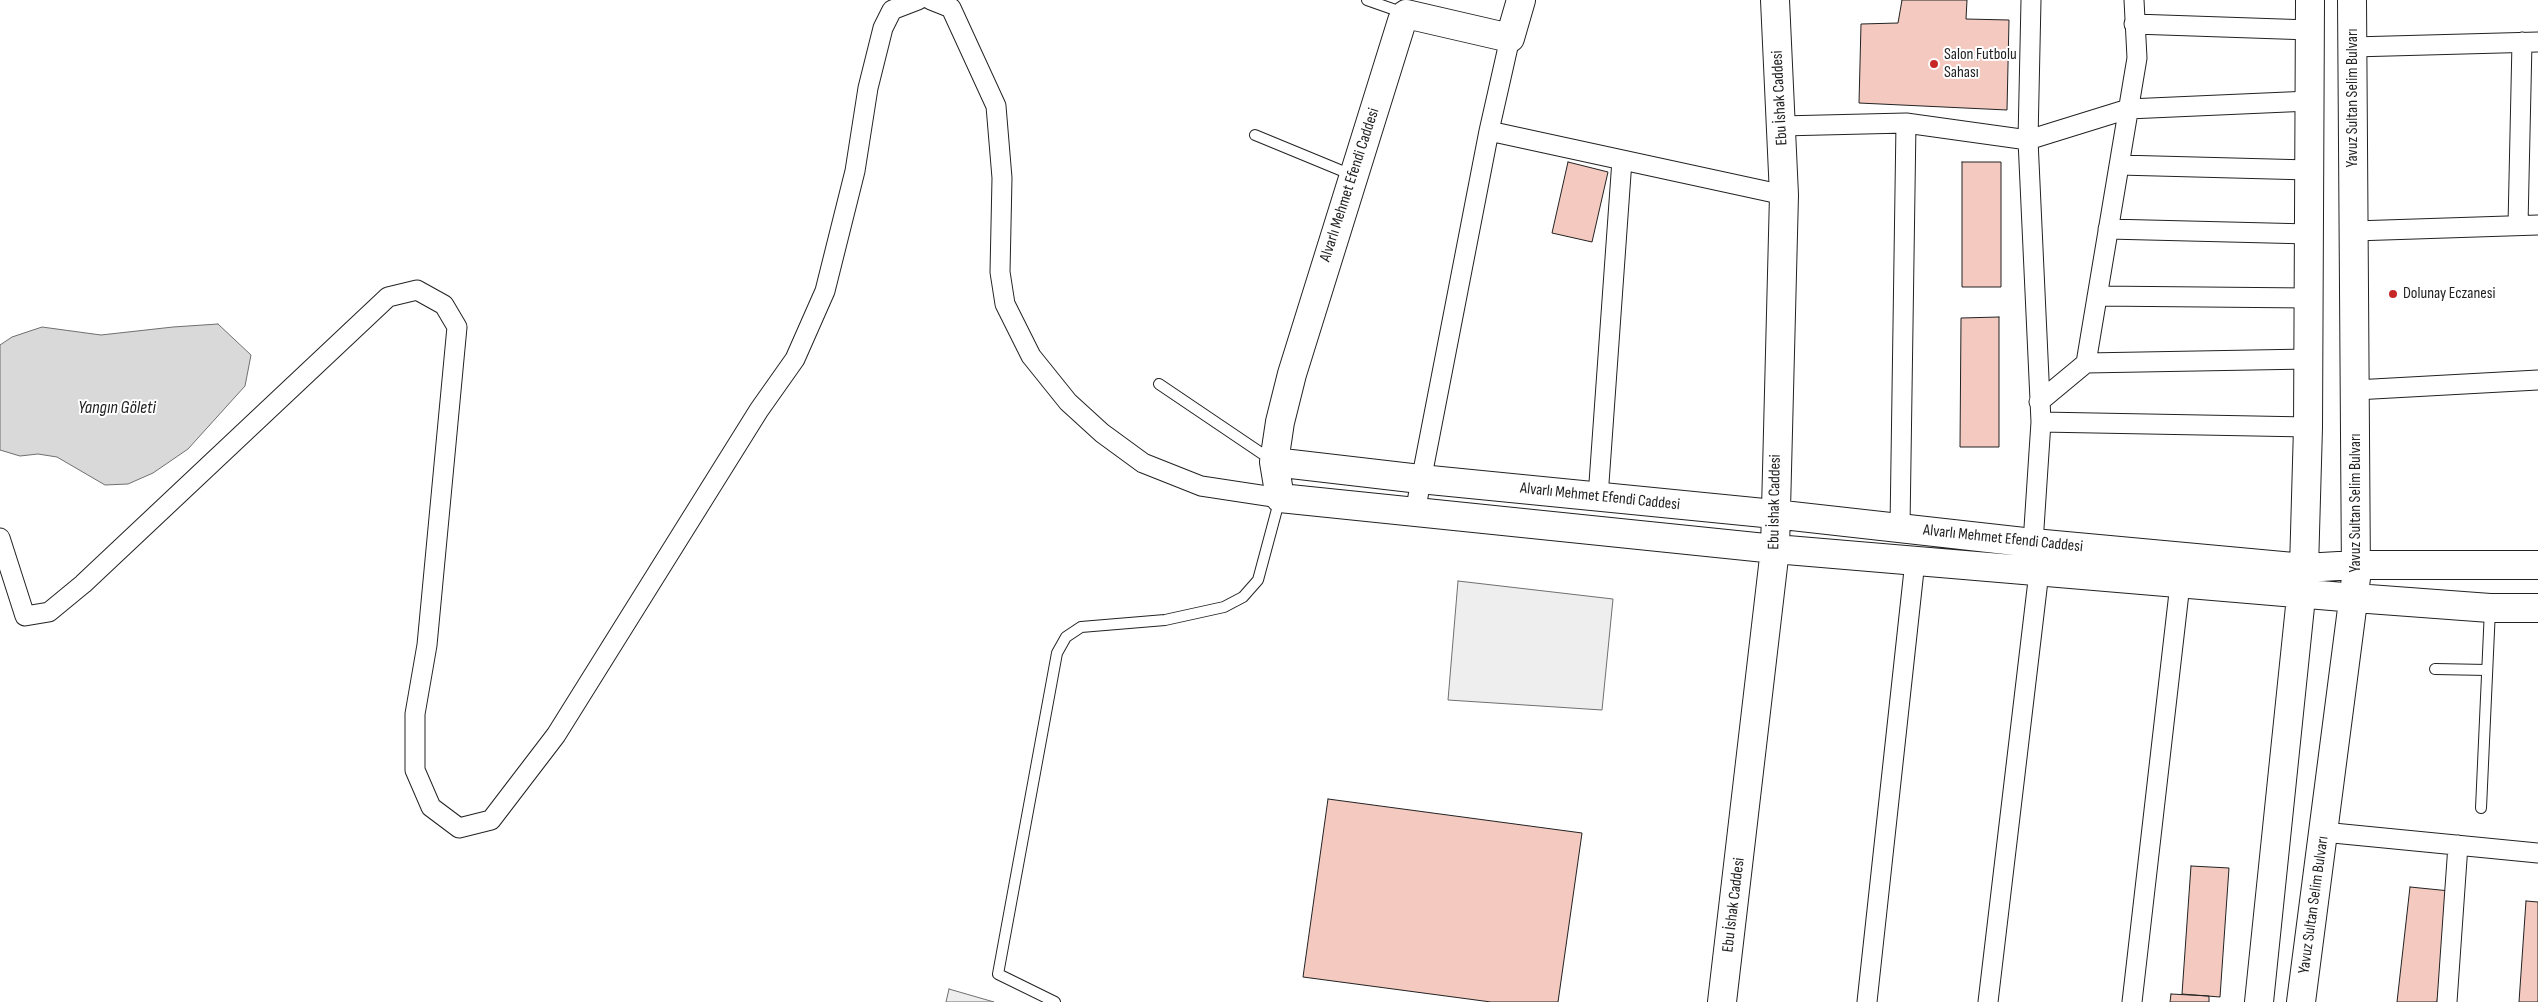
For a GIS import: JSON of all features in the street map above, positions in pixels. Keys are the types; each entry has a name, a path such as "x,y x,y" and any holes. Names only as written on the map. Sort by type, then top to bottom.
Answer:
{"street":[{"path":"0,538 25,616 49,612 83,584 388,297 417,290 444,305 457,327 427,645 415,714 415,770 431,807 459,828 491,820 556,735 759,410 795,359 824,291 855,171 868,88 883,28 892,10 918,0"},
{"path":"931,0 951,8 996,106 1002,178 1000,272 1005,304 1031,356 1068,402 1102,433 1143,463 1201,486 1280,498 1775,549 2180,584 2303,581 2355,598 2490,608 2538,608"},
{"path":"1415,512 1489,130 1510,38 1521,0"},
{"name":"Ebu İshak Caddesi","path":"1722,1002 1775,549 1774,514 1784,195 1775,0"},
{"path":"1988,1002 2039,572 2033,543 2041,422 2028,140 2031,0"},
{"path":"2086,364 2136,58 2134,0"},
{"path":"2259,1002 2303,581 2308,427 2310,0"},
{"name":"Yavuz Sultan Selim Bulvarı","path":"2301,1002 2355,598 2352,0"},
{"path":"1406,14 1510,38"},
{"name":"Alvarlı Mehmet Efendi Caddesi","path":"1406,14 1402,21 1352,175 1292,374 1280,422 1274,462 1420,479 1900,527 2033,543 2303,581 2356,565 2538,565"},
{"path":"2134,24 2310,30"},
{"path":"2353,47 2530,42 2518,226"},
{"path":"1781,126 1906,123 2028,140 2128,109 2310,101"},
{"path":"1900,527 1906,123"},
{"path":"1489,130 1784,195"},
{"path":"1598,497 1622,160"},
{"path":"2119,165 2309,170"},
{"path":"2354,231 2538,225"},
{"path":"2108,229 2309,234"},
{"path":"2097,296 2309,298"},
{"path":"2039,402 2086,364 2308,359"},
{"path":"2355,390 2538,380"},
{"path":"2041,422 2308,427"},
{"path":"1274,462 1280,498"},
{"path":"1867,1002 1915,560"},
{"path":"2132,1002 2180,584"},
{"path":"2323,832 2538,854"},
{"path":"2447,1002 2458,845"}],"lane":[{"path":"1367,0 1406,14"},
{"path":"1256,135 1352,175"},
{"path":"1159,384 1274,462"},
{"path":"1055,1002 998,974 1057,653 1066,637 1081,628 1165,620 1224,607 1243,597 1258,580 1280,498"},
{"path":"2481,808 2490,608"},
{"path":"2436,669 2487,670"}],"shaded area":[{"path":"1458,581 1613,599 1602,710 1448,700"},
{"path":"949,989 994,1002 946,1002"}],"water":[{"name":"Yangın Göleti","path":"218,324 251,355 245,386 188,449 153,473 128,484 105,485 57,457 38,454 20,456 0,450 0,345 12,337 42,327 101,335"}],"building":[{"name":"Salon Futbolu Sahası","path":"1902,0 1967,0 1966,19 2009,20 2007,110 1859,103 1861,24 1898,23"},
{"path":"1568,162 1608,172 1592,242 1552,233"},
{"path":"1962,162 2001,162 2001,287 1962,287"},
{"path":"1999,317 1999,447 1960,447 1961,318"},
{"path":"1328,799 1582,833 1558,1002 1491,1002 1303,977"},
{"path":"2191,866 2229,868 2220,997 2182,994"},
{"path":"2410,887 2450,891 2437,1002 2397,1002"},
{"path":"2526,901 2538,902 2538,1002 2519,1002"},
{"path":"2171,994 2209,996 2209,1002 2170,1002"}],"place":[{"name":"Salon Futbolu Sahası","path":"1934,64"},
{"name":"Dolunay Eczanesi","path":"2393,294"}]}
